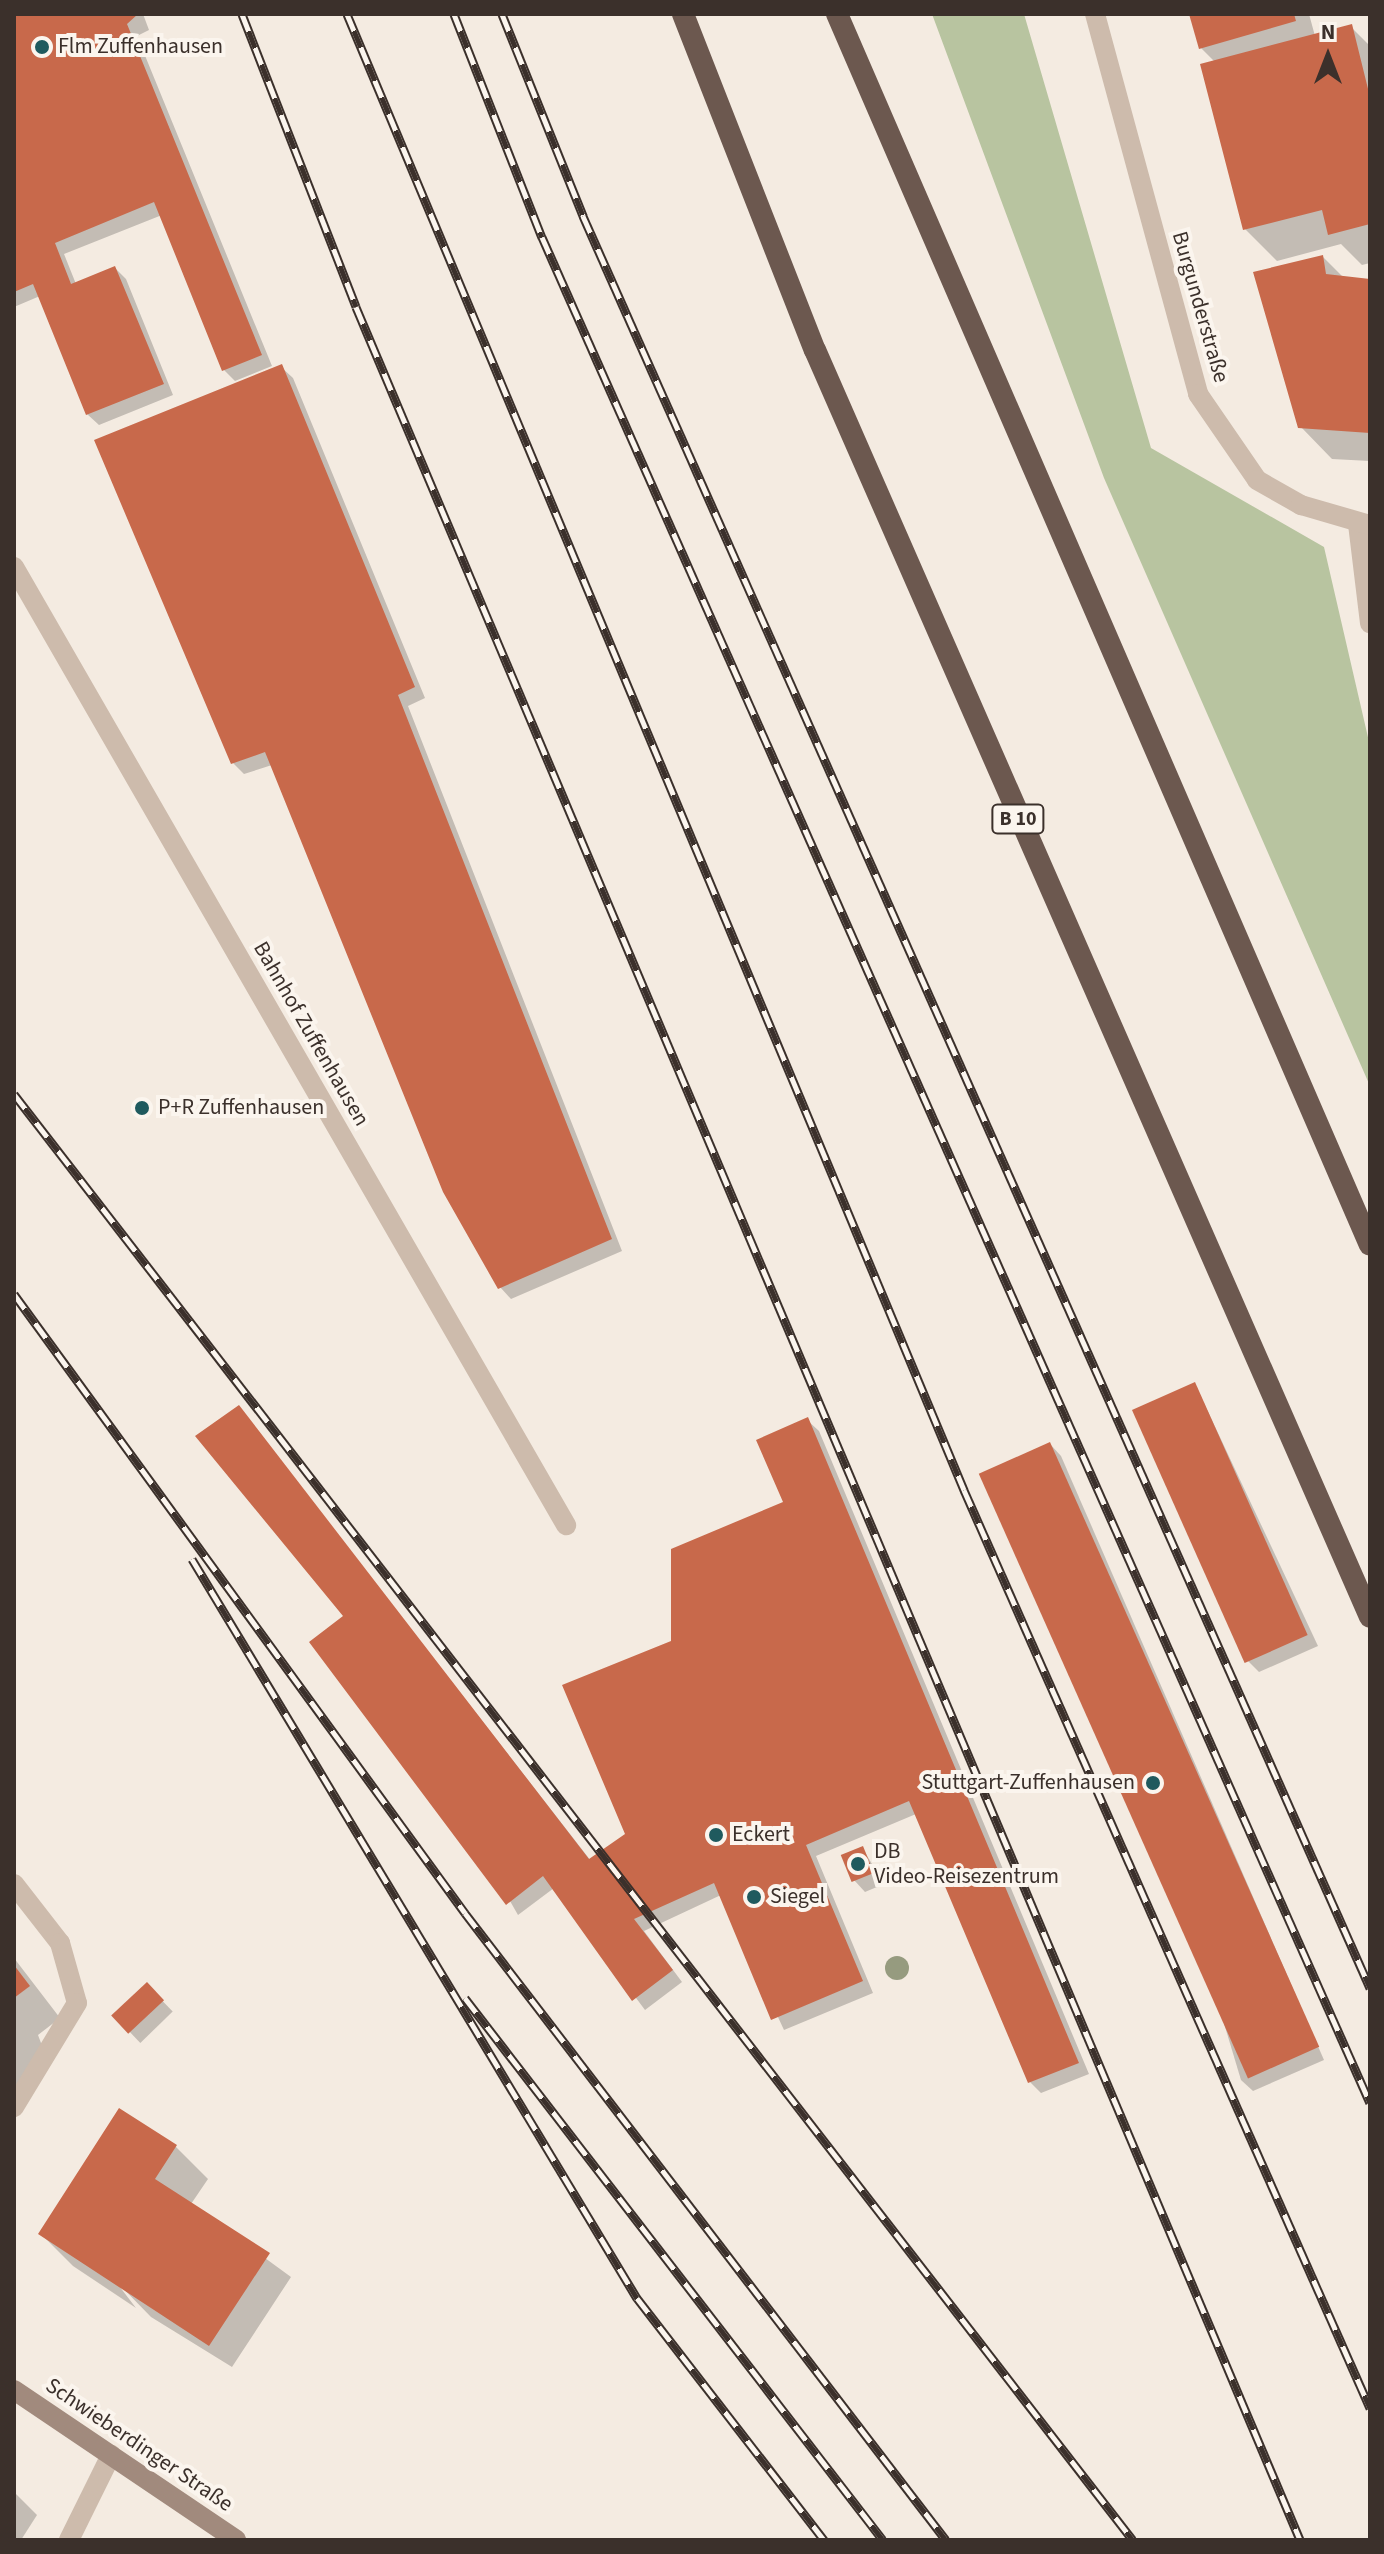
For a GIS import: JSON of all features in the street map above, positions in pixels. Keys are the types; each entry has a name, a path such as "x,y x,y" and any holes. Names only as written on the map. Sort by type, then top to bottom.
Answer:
{"highway":[{"name":"B 10","path":"683,14 821,365 1370,1617"},
{"path":"837,14 1370,1245"}],"main road":[{"name":"Schwieberdinger Straße","path":"14,2390 236,2540"}],"street":[{"name":"Burgunderstraße","path":"1095,14 1198,394 1257,480 1364,524"},
{"path":"1364,524 1370,623"},
{"name":"Bahnhof Zuffenhausen","path":"14,567 566,1525"},
{"path":"14,1884 60,1943 77,2003 14,2107"},
{"path":"69,2540 111,2455"}],"green space":[{"path":"932,14 1024,14 1151,448 1324,547 1370,746 1370,1086 1104,478"}],"building":[{"path":"14,14 138,14 127,24 262,355 222,371 154,202 55,243 71,284 115,266 164,384 86,415 33,284 14,292"},
{"path":"1189,14 1294,14 1296,21 1199,49"},
{"path":"1352,24 1370,97 1370,224 1328,235 1322,210 1243,230 1200,64"},
{"path":"1323,255 1326,274 1370,279 1370,433 1298,428 1253,272"},
{"path":"282,364 415,687 398,695 612,1239 498,1289 443,1192 265,752 231,764 94,440"},
{"path":"1195,1382 1308,1635 1245,1663 1132,1410"},
{"path":"239,1405 589,1859 625,1834 562,1685 671,1641 671,1549 783,1502 756,1440 808,1417 1079,2063 1028,2083 909,1801 806,1845 863,1981 771,2020 714,1883 634,1919 673,1970 632,2001 543,1876 506,1905 309,1642 343,1616 195,1436"},
{"path":"1050,1442 1319,2047 1248,2078 979,1474"},
{"name":"DB Video-Reisezentrum","path":"863,1846 874,1873 852,1882 841,1855"},
{"path":"14,1965 30,1986 14,1998"},
{"path":"147,1982 164,2000 128,2034 111,2015"},
{"path":"119,2108 177,2145 155,2179 270,2253 209,2346 38,2234"}],"railway":[{"path":"242,14 356,307 1300,2540"},
{"path":"347,14 964,1490 1370,2408"},
{"path":"454,14 542,237 1370,2103"},
{"path":"502,14 583,216 1370,1988"},
{"path":"14,1094 1133,2540"},
{"path":"14,1294 465,1913 946,2540"},
{"path":"192,1559 637,2298 824,2540"},
{"path":"465,1998 883,2540"}],"place":[{"name":"Flm Zuffenhausen","path":"42,47"},
{"name":"P+R Zuffenhausen","path":"142,1108"},
{"name":"Stuttgart-Zuffenhausen","path":"1153,1783"},
{"name":"Eckert","path":"716,1835"},
{"name":"DB Video-Reisezentrum","path":"858,1864"},
{"name":"Siegel","path":"754,1897"}]}
